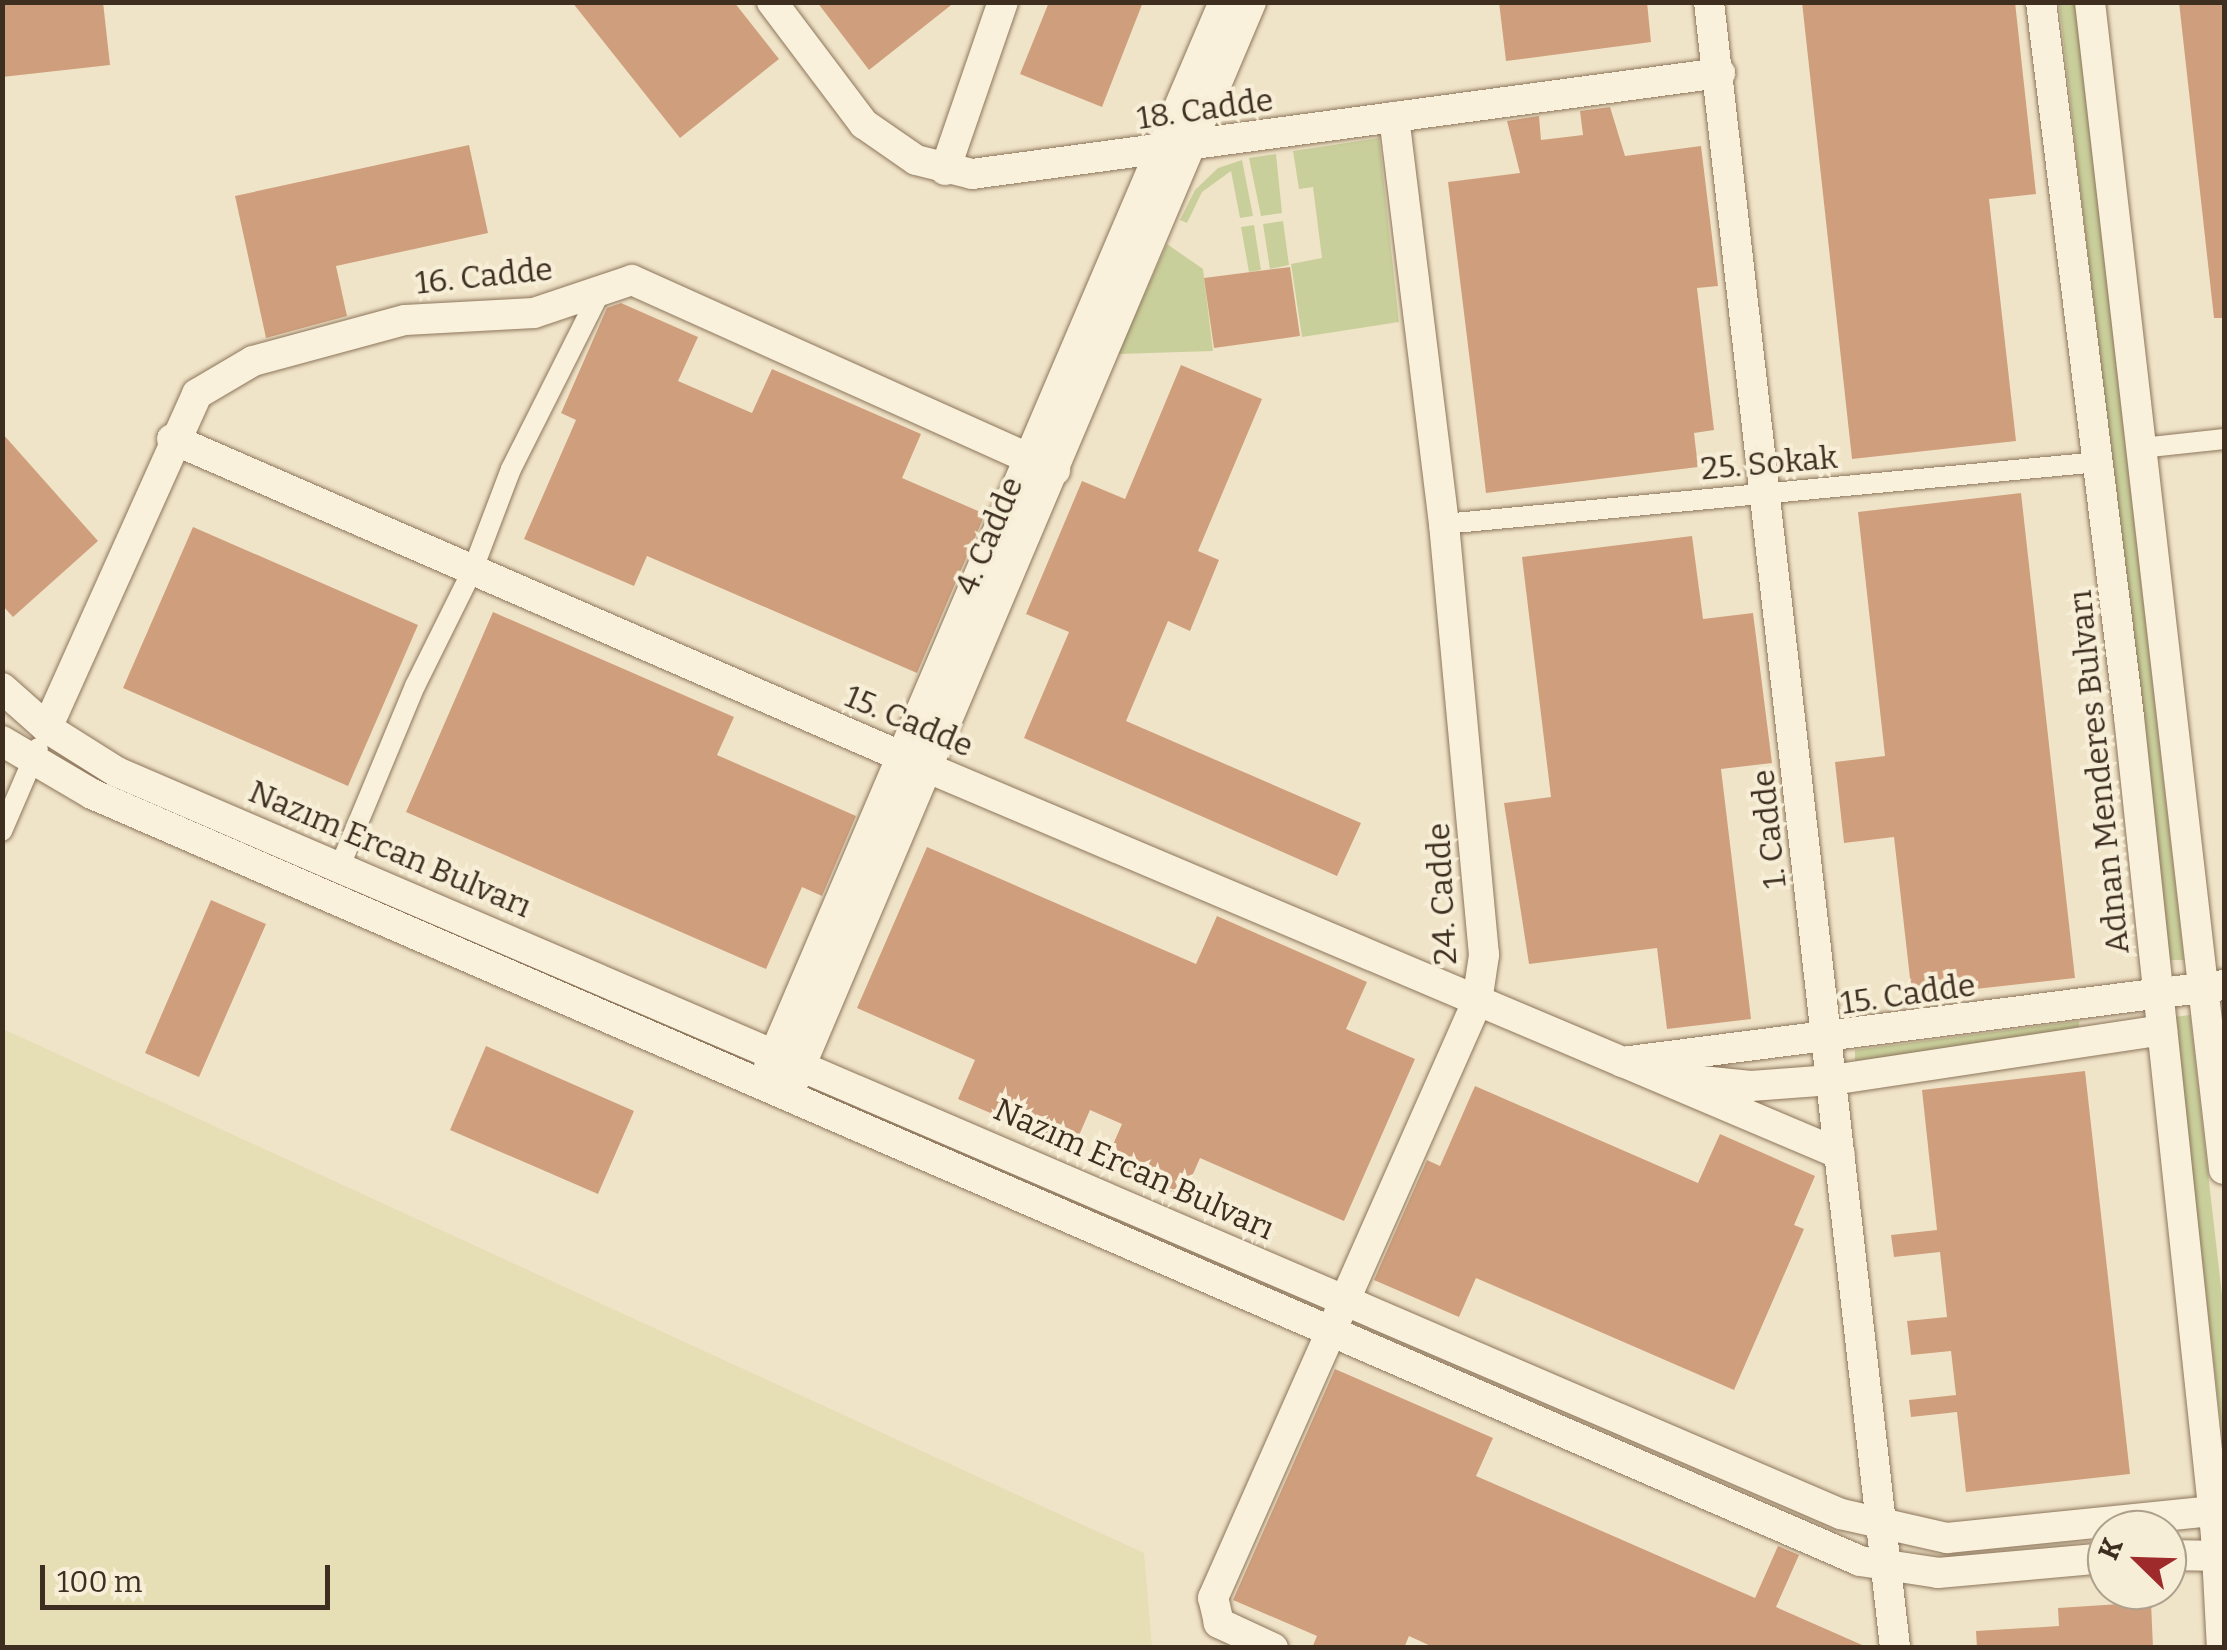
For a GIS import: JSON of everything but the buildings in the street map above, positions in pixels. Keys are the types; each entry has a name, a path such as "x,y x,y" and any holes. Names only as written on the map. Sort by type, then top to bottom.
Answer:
{"street":[{"name":"18. Cadde","path":"772,2 864,124 916,160 945,170 994,175 1394,116 1720,74"},
{"path":"945,170 1003,2"},
{"name":"4. Cadde","path":"1042,464 1159,151 1224,2"},
{"name":"4. Cadde","path":"775,1090 1042,464 1190,146 1252,2"},
{"name":"1. Cadde","path":"1709,2 1768,493 1895,1648"},
{"name":"Adnan Menderes Bulvarı","path":"2042,2 2099,462 2221,1533 2222,1648"},
{"path":"2090,2 2142,448 2214,986 2224,1169"},
{"name":"24. Cadde","path":"1273,1648 1214,1616 1217,1586 1477,1002 1484,917 1444,524 1394,116"},
{"name":"16. Cadde","path":"47,728 172,439 209,382 253,362 418,318 534,313 624,280 640,282 1042,464"},
{"path":"340,866 415,686 474,570 511,468 602,288"},
{"name":"15. Cadde","path":"172,439 915,763 1206,881 1477,1002 1840,1154"},
{"path":"2142,448 2224,439"},
{"name":"25. Sokak","path":"1444,524 2099,462"},
{"name":"Nazım Ercan Bulvarı","path":"2,688 47,728 117,772 1884,1528 1946,1538 2221,1533"},
{"path":"2,831 47,728"},
{"name":"Nazım Ercan Bulvarı","path":"2,741 31,762 1328,1333 1889,1568 1938,1573 2087,1560"},
{"name":"15. Cadde","path":"1621,1062 1828,1040 2214,986"},
{"name":"15. Cadde","path":"1621,1062 1719,1085 1832,1080 2162,1030"},
{"path":"2187,1546 2221,1533"}],"shaded area":[{"path":"3,1029 1144,1553 1152,1647 3,1647"}],"green space":[{"path":"2059,3 2075,3 2184,960 2169,960"},
{"path":"1379,138 1399,322 1302,337 1291,264 1322,258 1313,187 1299,189 1293,151"},
{"path":"1276,154 1282,213 1261,216 1249,158"},
{"path":"1242,160 1253,216 1240,218 1231,171 1202,192 1187,223 1180,220 1195,190 1218,168"},
{"path":"1283,221 1289,265 1270,269 1263,224"},
{"path":"1254,225 1261,270 1249,272 1241,227"},
{"path":"1167,244 1203,269 1213,351 1118,354"},
{"path":"2190,1015 2224,1313 2224,1451 2174,1017"},
{"path":"2079,1021 2079,1031 1855,1061 1855,1050"}]}
